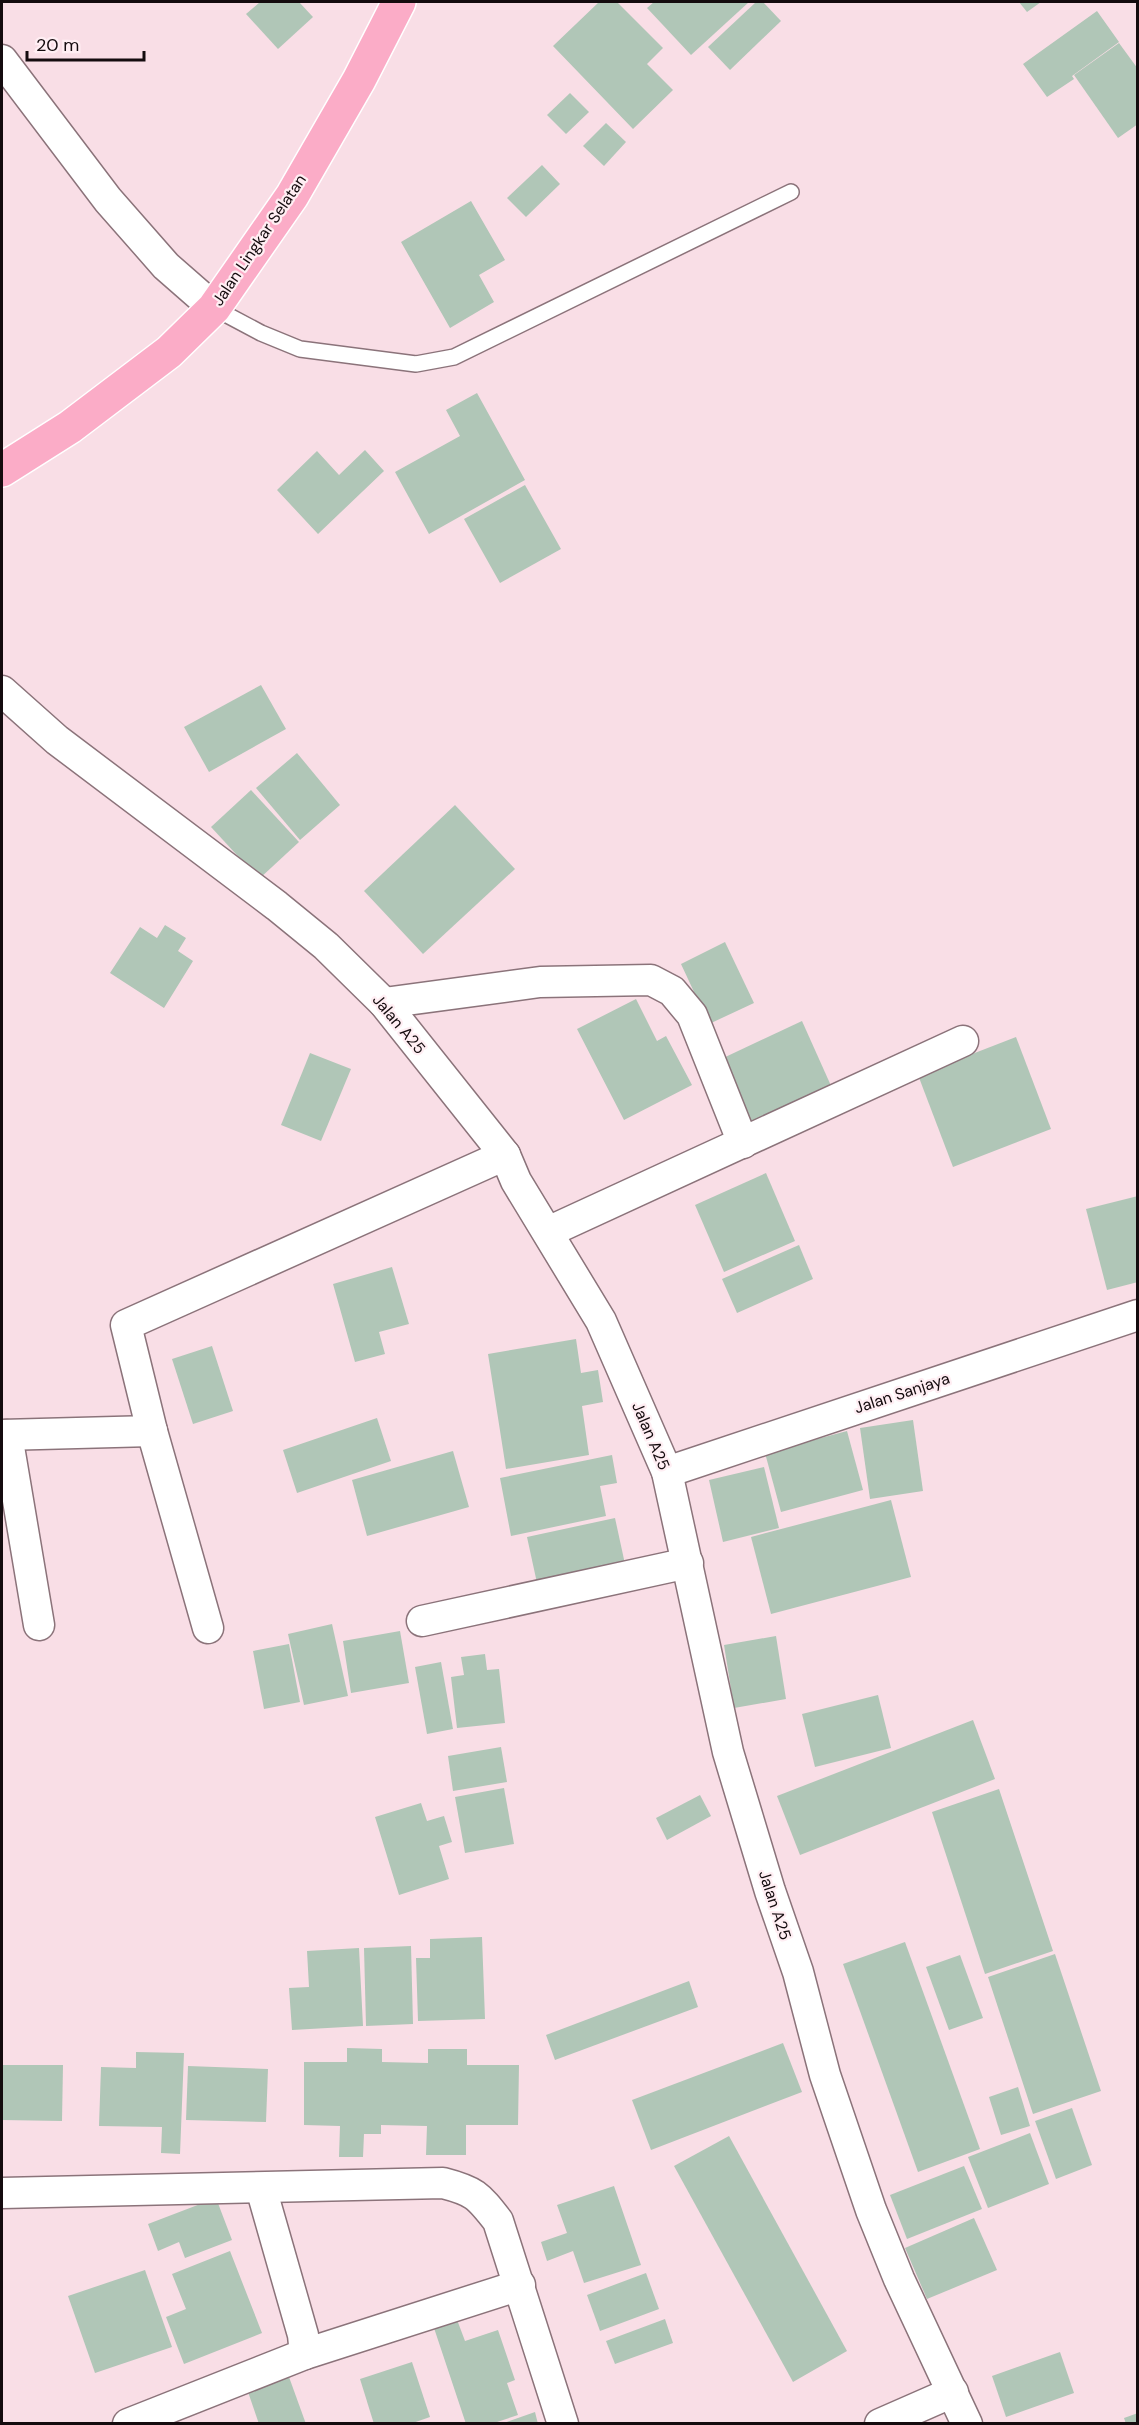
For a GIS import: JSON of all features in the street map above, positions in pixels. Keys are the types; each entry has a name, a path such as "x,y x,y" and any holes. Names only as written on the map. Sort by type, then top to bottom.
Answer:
{"highway":[{"name":"Jalan Lingkar Selatan","path":"2,470 70,427 169,352 214,308 292,196 359,80 399,2"}],"street":[{"path":"2,60 108,200 166,266 214,308"},
{"name":"Jalan A25","path":"2,691 57,740 277,906 326,946 384,1003 505,1155 516,1181 601,1321 667,1472 728,1752 770,1891 798,1972 825,2075 871,2211 899,2279 967,2424"},
{"path":"384,1003 540,982 651,980 672,991 692,1015 743,1143"},
{"path":"548,1232 963,1041"},
{"path":"208,1628 152,1431 126,1326 505,1155"},
{"name":"Jalan Sanjaya","path":"667,1472 1137,1315"},
{"path":"39,1625 4,1435 152,1431"},
{"path":"422,1621 688,1563"},
{"path":"2,2193 443,2183 469,2190 483,2202 498,2221 563,2424"},
{"path":"261,2188 303,2335 305,2354"},
{"path":"128,2424 305,2354 520,2285"},
{"path":"880,2424 952,2392"}],"lane":[{"path":"214,308 261,333 300,349 416,364 454,357 791,192"}],"building":[{"path":"260,2 299,2 313,17 278,49 246,14"},
{"path":"599,2 617,2 663,48 647,64 673,90 633,129 553,46"},
{"path":"654,2 749,2 691,55 647,8"},
{"path":"756,2 763,2 781,21 730,70 708,47"},
{"path":"1019,2 1041,2 1027,12"},
{"path":"1097,11 1119,42 1072,76 1074,79 1047,97 1023,64"},
{"path":"1119,43 1138,69 1138,124 1118,138 1074,75"},
{"path":"570,93 589,112 566,134 547,115"},
{"path":"606,123 626,142 604,166 583,146"},
{"path":"542,165 560,184 526,217 507,198"},
{"path":"471,201 505,260 479,275 494,302 450,328 401,242"},
{"path":"477,393 525,480 429,534 395,472 460,436 446,410"},
{"path":"365,450 384,471 318,534 277,490 317,451 339,475"},
{"path":"525,485 561,549 500,583 464,519"},
{"path":"261,685 286,729 209,772 184,727"},
{"path":"297,753 340,805 300,840 256,788"},
{"path":"251,790 299,842 259,879 211,827"},
{"path":"455,805 515,869 423,954 364,891"},
{"path":"165,925 186,938 178,951 193,961 164,1008 110,973 140,927 157,938"},
{"path":"725,942 754,1003 709,1024 681,964"},
{"path":"636,999 657,1041 666,1036 692,1085 624,1120 577,1029"},
{"path":"802,1021 832,1088 750,1127 719,1060"},
{"path":"1016,1037 1051,1129 953,1167 918,1075"},
{"path":"310,1053 351,1069 321,1141 281,1125"},
{"path":"766,1173 795,1241 724,1272 695,1205"},
{"path":"1138,1196 1138,1282 1107,1290 1086,1209"},
{"path":"799,1245 813,1279 737,1313 722,1279"},
{"path":"392,1267 409,1324 379,1332 385,1354 355,1362 333,1284"},
{"path":"576,1339 581,1373 598,1370 603,1402 582,1406 589,1455 506,1469 488,1354"},
{"path":"212,1346 233,1411 193,1424 172,1359"},
{"path":"377,1418 391,1461 297,1493 283,1450"},
{"path":"913,1420 923,1491 870,1499 860,1428"},
{"path":"847,1431 863,1490 781,1512 765,1453"},
{"path":"453,1451 469,1507 367,1536 352,1480"},
{"path":"612,1455 617,1483 600,1486 606,1516 511,1536 500,1478"},
{"path":"764,1467 779,1528 723,1542 709,1480"},
{"path":"891,1500 911,1577 771,1614 751,1537"},
{"path":"615,1518 625,1564 537,1583 527,1537"},
{"path":"332,1624 348,1696 304,1705 288,1634"},
{"path":"400,1631 409,1683 351,1693 343,1641"},
{"path":"776,1636 786,1699 734,1708 724,1645"},
{"path":"289,1644 300,1702 264,1709 253,1651"},
{"path":"485,1654 487,1670 499,1669 505,1723 457,1728 451,1677 464,1675 461,1657"},
{"path":"441,1662 453,1729 427,1734 415,1667"},
{"path":"878,1695 891,1748 815,1767 802,1714"},
{"path":"973,1720 995,1779 800,1855 777,1796"},
{"path":"501,1747 507,1782 453,1791 448,1756"},
{"path":"504,1788 514,1844 465,1853 455,1797"},
{"path":"999,1789 1053,1951 985,1974 932,1812"},
{"path":"700,1795 711,1816 667,1840 656,1818"},
{"path":"421,1803 427,1821 444,1816 452,1842 439,1846 449,1879 399,1895 375,1817"},
{"path":"482,1937 485,2019 418,2021 416,1958 430,1958 430,1939"},
{"path":"905,1942 980,2149 918,2172 843,1964"},
{"path":"411,1946 413,2024 366,2026 364,1948"},
{"path":"359,1948 363,2026 292,2030 289,1988 309,1987 307,1951"},
{"path":"1055,1954 1101,2091 1033,2114 988,1977"},
{"path":"960,1955 983,2018 949,2030 926,1967"},
{"path":"689,1981 698,2007 555,2060 546,2035"},
{"path":"783,2043 802,2092 651,2150 632,2100"},
{"path":"347,2048 382,2049 382,2062 428,2063 428,2049 467,2049 467,2065 519,2065 518,2125 466,2125 466,2155 426,2155 427,2126 381,2125 381,2134 364,2134 363,2157 339,2157 340,2126 304,2125 304,2062 347,2062"},
{"path":"136,2052 184,2053 180,2154 161,2153 162,2127 99,2126 101,2067 136,2068"},
{"path":"2,2065 63,2065 62,2121 2,2120"},
{"path":"188,2066 268,2069 266,2122 186,2120"},
{"path":"1018,2087 1030,2126 1001,2135 989,2097"},
{"path":"1072,2108 1092,2165 1056,2179 1035,2121"},
{"path":"1030,2133 1049,2184 988,2208 968,2157"},
{"path":"729,2136 847,2351 793,2382 674,2166"},
{"path":"964,2166 982,2209 907,2239 890,2195"},
{"path":"614,2186 641,2265 584,2283 573,2251 547,2261 541,2242 567,2233 557,2205"},
{"path":"216,2198 232,2240 185,2258 179,2242 158,2251 148,2224"},
{"path":"974,2218 997,2270 927,2299 905,2248"},
{"path":"230,2251 262,2333 184,2364 166,2317 186,2309 172,2274"},
{"path":"145,2270 172,2347 95,2373 68,2296"},
{"path":"646,2273 659,2309 600,2331 587,2295"},
{"path":"456,2317 465,2341 498,2330 515,2380 507,2383 518,2415 491,2424 466,2424 433,2325"},
{"path":"665,2319 673,2343 615,2364 606,2341"},
{"path":"1060,2352 1074,2393 1006,2417 992,2376"},
{"path":"412,2362 430,2417 410,2424 374,2424 360,2379"},
{"path":"289,2377 306,2424 259,2424 248,2392"},
{"path":"535,2412 538,2424 504,2424 504,2423"},
{"path":"1138,2413 1138,2424 1126,2424 1124,2418"}]}
